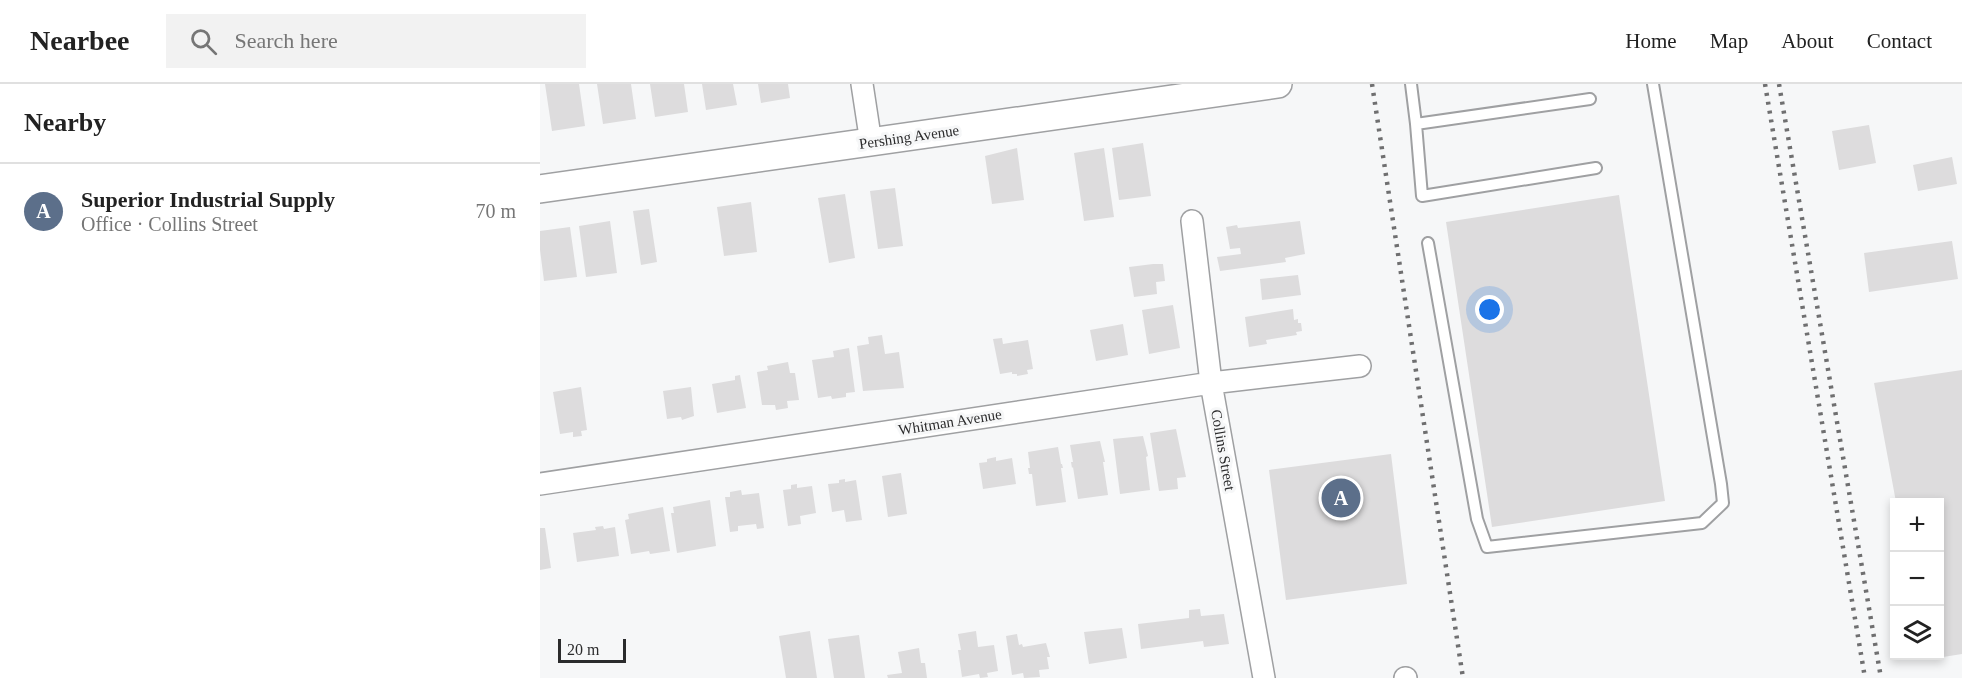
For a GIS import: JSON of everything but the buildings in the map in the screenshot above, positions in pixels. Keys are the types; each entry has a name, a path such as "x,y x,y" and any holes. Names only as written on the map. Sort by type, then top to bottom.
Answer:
{"street":[{"path":"862,84 871,143"},
{"name":"Pershing Avenue","path":"540,189 1264,85"},
{"name":"Collins Street","path":"1192,221 1211,383 1264,678"},
{"name":"Whitman Avenue","path":"540,484 1211,383 1360,366"}],"lane":[{"path":"1411,84 1422,196 1596,168"},
{"path":"1428,243 1477,519 1487,547 1702,523 1723,503 1721,484 1653,84"},
{"path":"1416,124 1590,99"}],"railway":[{"path":"1372,84 1463,678"},
{"path":"1765,84 1865,678"},
{"path":"1779,84 1881,678"}],"place":[{"name":"Superior Industrial Supply","path":"1341,498"}]}
